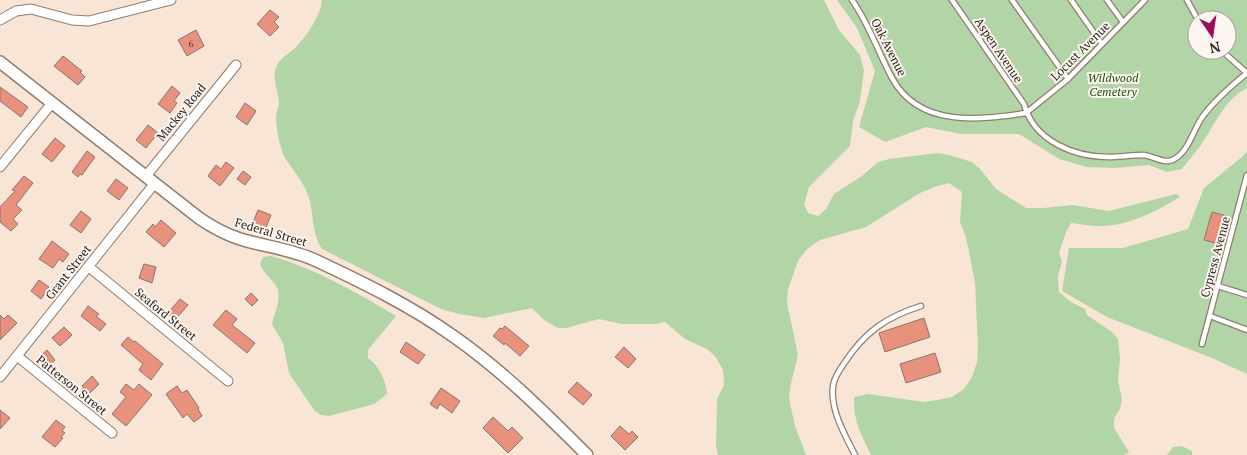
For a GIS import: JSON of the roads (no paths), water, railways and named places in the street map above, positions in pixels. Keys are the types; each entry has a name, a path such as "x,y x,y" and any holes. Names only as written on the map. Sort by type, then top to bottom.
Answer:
{"street":[{"path":"0,20 16,11 31,9 72,20 89,21 171,0"},
{"name":"Federal Street","path":"0,62 213,227 239,238 305,255 378,291 434,323 464,344 510,382 587,455"},
{"name":"Mackey Road","path":"150,179 236,64"},
{"path":"0,167 52,103"},
{"name":"Grant Street","path":"0,377 88,267 150,179"},
{"name":"Seaford Street","path":"88,267 228,381"},
{"name":"Patterson Street","path":"17,356 112,433"}],"lane":[{"name":"Oak Avenue","path":"852,0 870,31 893,79 903,95 917,106 935,114 967,118 999,118 1026,113"},
{"name":"Aspen Avenue","path":"952,0 1024,104 1026,113 1051,141 1065,149 1108,157 1146,155 1163,161 1177,158 1213,104 1247,73"},
{"path":"1012,0 1068,79"},
{"path":"1071,0 1102,44"},
{"path":"1107,0 1123,22"},
{"name":"Locust Avenue","path":"1026,113 1068,79 1143,1"},
{"path":"1232,60 1247,73"},
{"name":"Cypress Avenue","path":"1202,344 1247,175"},
{"path":"1218,286 1247,295"},
{"path":"855,455 842,429 836,411 832,389 834,380 853,350 876,326 905,311 921,306"},
{"path":"1210,316 1247,330"}],"park label":[{"name":"Wildwood Cemetery","path":"1113,84"}]}
